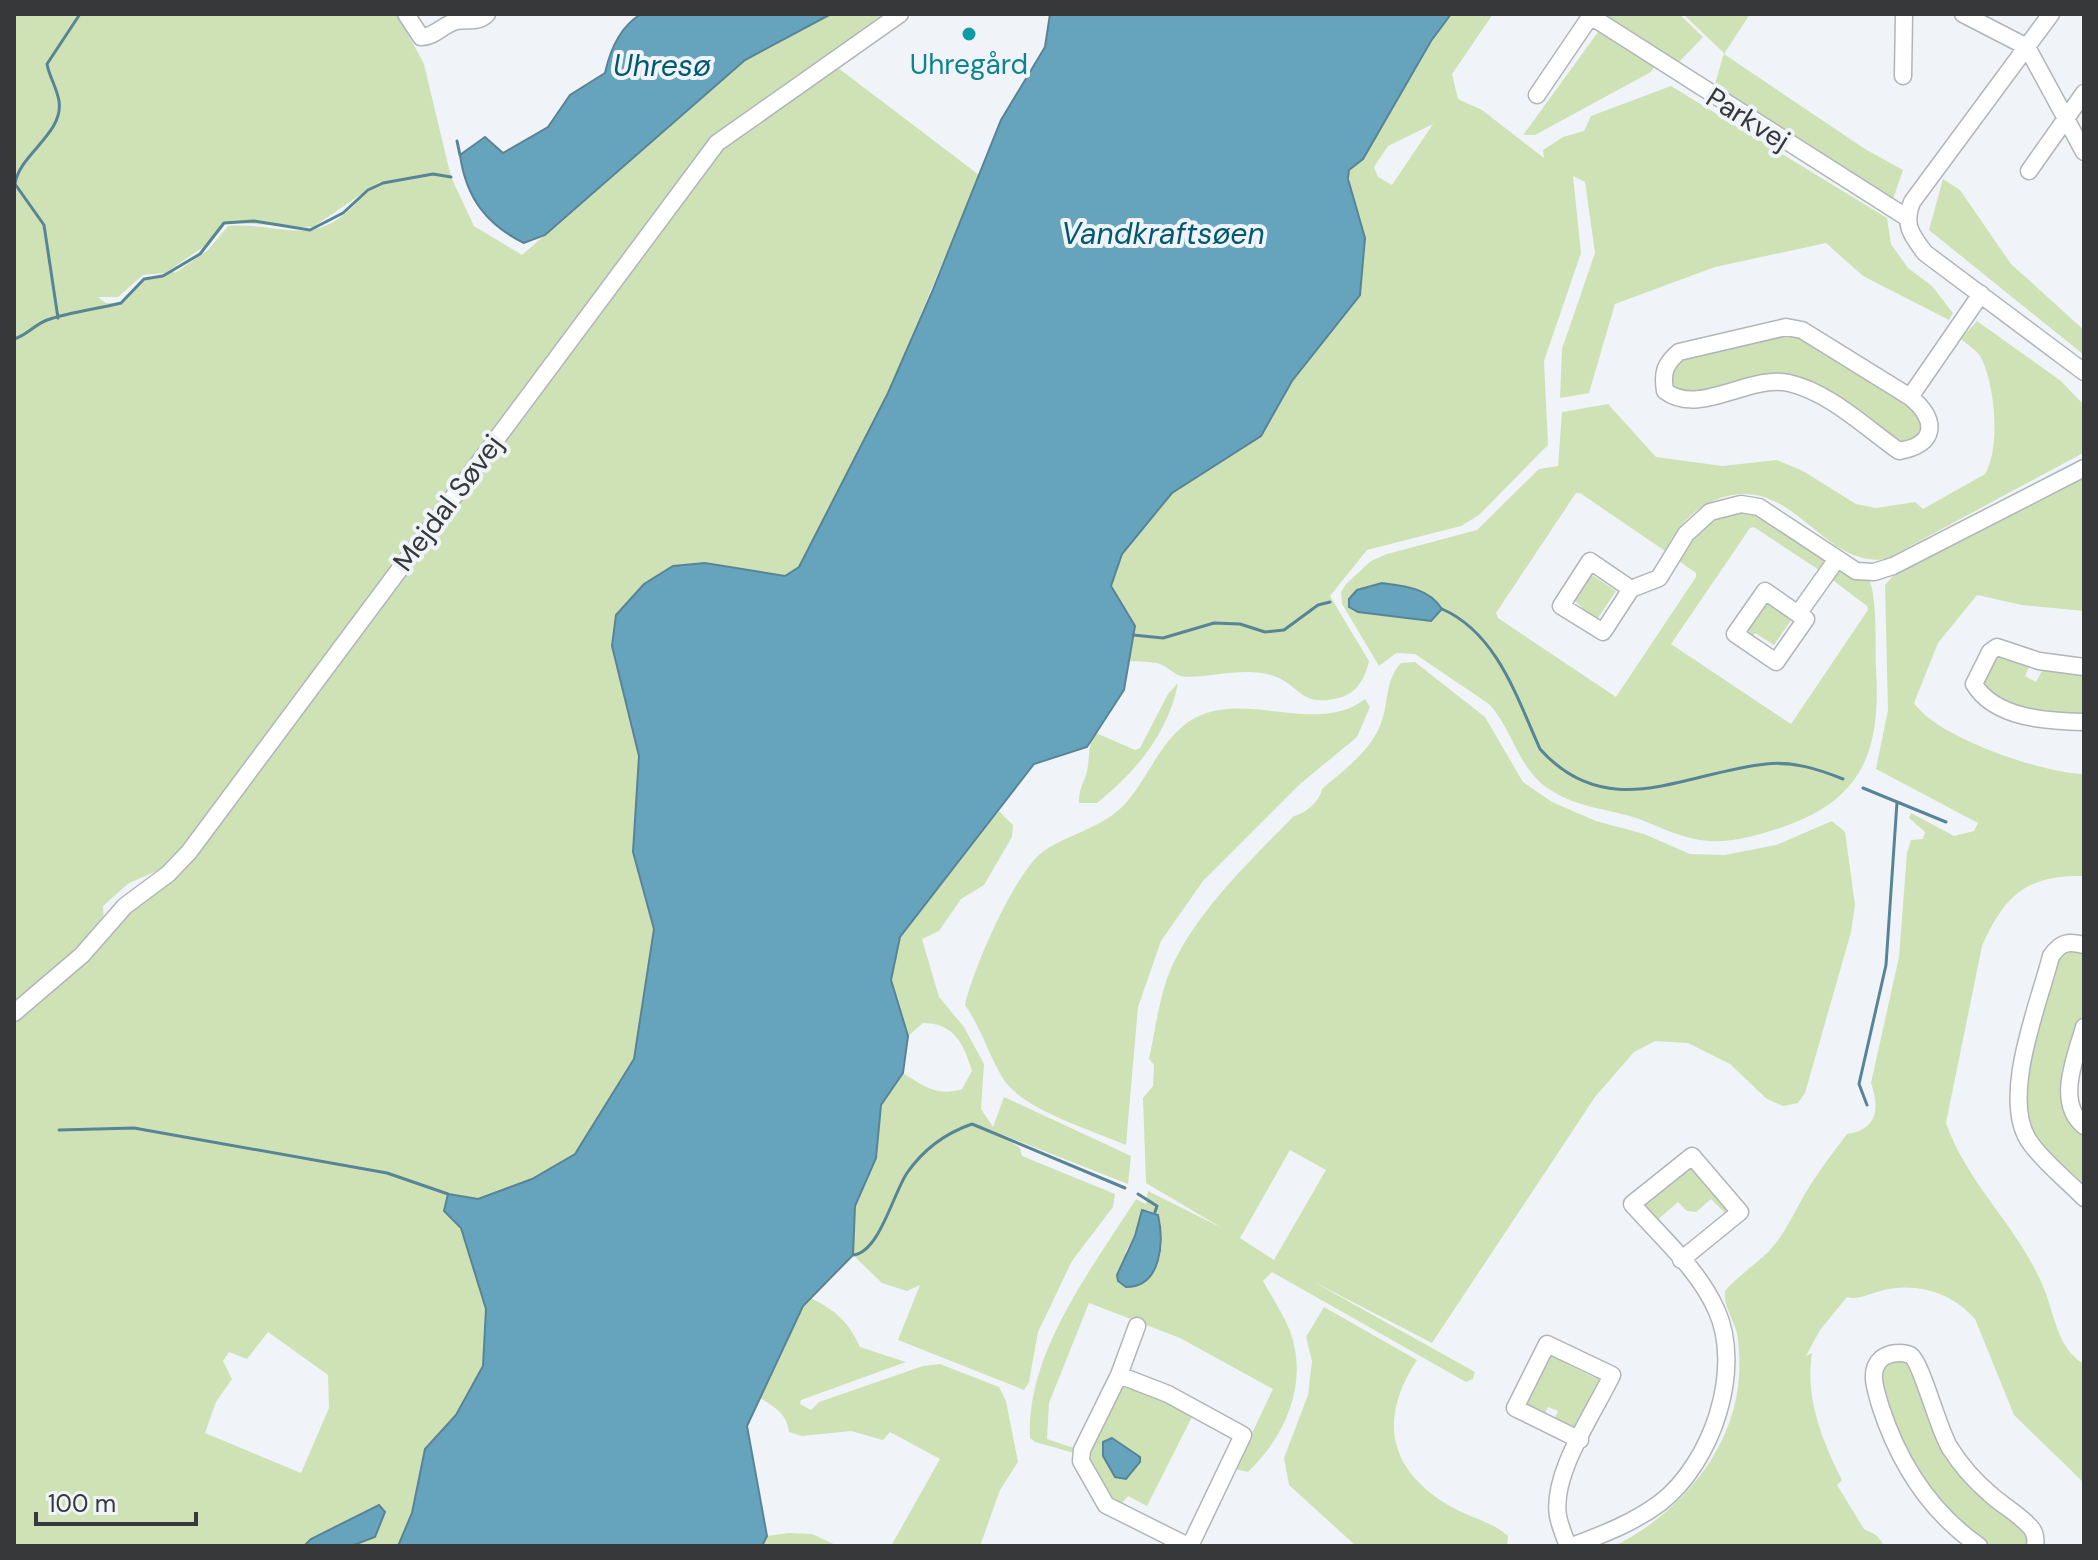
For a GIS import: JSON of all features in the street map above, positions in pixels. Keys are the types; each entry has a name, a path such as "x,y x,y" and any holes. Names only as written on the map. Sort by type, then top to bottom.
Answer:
{"street":[{"path":"406,14 421,37 428,37 447,24 475,21 487,14"},
{"name":"Mejdal Søvej","path":"14,1013 82,955 125,906 168,874 189,852 717,143 900,14"},
{"path":"1903,76 1904,14"},
{"path":"1963,14 2027,47 2084,152"},
{"path":"2051,14 1912,202 1906,217 1911,235 1925,253 2084,372"},
{"name":"Parkvej","path":"1537,95 1592,16 1906,217"},
{"path":"2029,171 2084,93"},
{"path":"1910,397 1981,294"},
{"path":"1786,327 1816,336 1910,397 1926,409 1929,436 1918,448 1899,451 1812,390 1770,380 1690,400 1675,399 1665,391 1662,376 1667,362 1679,352 1786,327"},
{"path":"1631,589 1590,561 1561,606 1603,632 1631,589 1659,578 1686,534 1710,512 1741,504 1759,507 1856,571 1874,572 1893,566 2084,468"},
{"path":"1798,614 1837,559"},
{"path":"1765,591 1798,614 1806,619 1776,662 1735,634 1765,591"},
{"path":"2084,667 2039,661 1997,647 1990,652 1974,684 1978,692 2000,706 2027,717 2084,722"},
{"path":"2084,945 2070,942 2059,945 2051,956 2017,1089 2020,1116 2028,1140 2084,1198"},
{"path":"2084,1027 2069,1088 2070,1105 2084,1126"},
{"path":"1580,1440 1515,1408 1547,1344 1612,1375 1580,1440 1561,1477 1558,1513 1570,1546 1623,1527 1663,1501 1694,1462 1719,1412 1727,1363 1723,1324 1706,1289 1632,1204 1692,1156 1740,1212 1681,1260"},
{"path":"1119,1375 1168,1394 1243,1435 1189,1546 1106,1505 1082,1457 1137,1326"},
{"path":"1979,1546 1956,1530 1917,1485 1890,1437 1874,1383 1875,1369 1882,1358 1894,1353 1910,1355 1920,1363 1926,1391 1950,1448 1989,1493 2034,1532 2035,1546"}],"green space":[{"path":"14,14 397,14 424,64 451,177 474,226 522,255 745,60 831,14 894,14 714,139 186,847 164,868 129,883 103,906 104,923 81,948 14,1006","holes":["381,181 344,215 328,225 298,230 228,226 208,250 175,273 144,279 121,303 106,303 98,297 118,297 143,275 165,273 205,246 224,223 313,227"]},
{"path":"1451,14 1493,14 1452,74 1458,99 1482,110 1544,158 1543,150 1563,137 1584,131 1591,116 1671,86 1887,218 1891,244 1908,268 1932,286 1953,313 1949,320 1863,276 1826,243 1715,267 1615,304 1589,393 1560,398 1562,349 1595,253 1585,182 1573,176 1581,253 1544,361 1548,445 1479,515 1461,526 1367,550 1330,596 1369,661 1358,686 1341,697 1315,700 1268,674 1245,672 1186,677 1160,664 1129,661 1135,626 1111,586 1122,554 1172,493 1261,436 1292,381 1360,295 1349,170 1363,159 1431,41","holes":["1433,124 1392,185 1378,177 1374,167 1388,146"]},
{"path":"1607,14 1679,14 1703,37 1676,65 1602,20"},
{"path":"1683,14 1750,14 1724,54 1865,149 1903,170 1893,199 1726,97 1715,84 1724,53"},
{"path":"1601,28 1656,65 1651,72 1535,135 1523,135"},
{"path":"833,64 979,175 888,393 799,567 785,576 705,563 612,646 639,756 633,852 654,929 634,1059 575,1153 532,1179 478,1199 449,1194 453,1217 461,1228 486,1309 483,1366 456,1415 425,1450 412,1513 398,1546 351,1546 375,1537 377,1505 311,1539 304,1546 14,1546 14,1022 117,921 154,890 722,145","holes":["268,1332 328,1375 329,1408 301,1473 205,1433 216,1402 232,1379 223,1361 229,1352 247,1359"]},
{"path":"1943,179 1960,190 2011,264 2084,330 2084,355 1929,230"},
{"path":"1977,321 2061,381 2084,405 2083,453 1886,559 1863,558 1842,550 1786,508 1765,498 1742,494 1715,500 1699,509 1679,528 1665,551 1576,493 1496,613 1498,618 1616,697 1696,577 1696,573 1676,559 1691,537 1716,514 1760,511 1828,559 1822,572 1754,527 1750,528 1671,644 1791,724 1868,610 1867,606 1830,578 1836,569 1842,567 1868,577 1875,608 1877,697 1870,747 1849,787 1831,803 1808,816 1754,836 1708,841 1682,836 1639,819 1562,797 1531,773 1489,704 1415,654 1396,653 1379,666 1342,604 1341,592 1346,584 1371,561 1477,530 1539,469 1558,466 1562,412 1608,404 1656,457 1722,466 1777,460 1803,471 1856,504 1876,508 1915,502 1923,509 1985,474 1990,463 1994,415 1989,382 1980,356 1961,339"},
{"path":"1775,333 1796,334 1923,413 1922,435 1907,443 1900,442 1813,385 1687,395 1671,385 1669,371 1678,359"},
{"path":"2084,475 2084,611 2022,605 1977,595 1938,643 1914,703 1926,716 1967,741 2018,760 2084,774 2084,876 2064,876 2033,884 2009,901 1990,929 1982,946 1946,1123 1967,1167 2035,1269 2068,1350 2084,1364 2084,1483 2014,1415 1975,1319 1942,1295 1917,1288 1891,1289 1859,1298 1847,1297 1820,1330 1806,1356 1812,1353 1813,1402 1822,1434 1842,1480 1837,1485 1864,1529 1876,1535 1885,1546 1614,1546 1660,1517 1680,1499 1699,1478 1714,1454 1727,1430 1739,1376 1737,1333 1727,1308 1725,1292 1774,1245 1812,1182 1847,1134 1865,1128 1874,1117 1875,1101 1871,1083 1899,957 1907,853 1911,840 1923,839 1925,832 1909,818 1911,813 1954,836 1974,831 1978,823 1876,769 1888,710 1885,585 1893,576 1891,571"},
{"path":"1586,571 1616,591 1596,621 1575,601"},
{"path":"1770,599 1792,619 1774,645 1755,633 1752,637 1745,626 1763,600"},
{"path":"2000,653 2031,663 2025,676 2036,682 2044,667 2084,671 2084,717 2017,706 1980,686 1985,666"},
{"path":"1415,662 1485,717 1523,782 1552,802 1596,821 1644,834 1690,854 1725,855 1776,845 1832,821 1845,832 1855,905 1851,932 1805,1093 1798,1103 1783,1106 1767,1099 1730,1064 1688,1043 1655,1041 1634,1052 1595,1097 1432,1343 1312,1281 1475,1372 1473,1379 1466,1382 1272,1272 1263,1281 1290,1331 1297,1369 1295,1389 1283,1425 1248,1472 1235,1469 1273,1389 1180,1338 1089,1303 1049,1403 1047,1439 1077,1449 1074,1453 1035,1442 1030,1438 1032,1406 1050,1343 1082,1283 1136,1199 1146,1204 1148,1191 1222,1228 1146,1183 1143,1098 1153,1086 1154,1065 1149,1059 1166,982 1188,938 1230,883 1294,816 1311,806 1322,789 1349,766 1373,739 1385,709 1390,682 1401,663","holes":["1290,1150 1326,1170 1274,1260 1240,1238","1148,1210 1158,1215 1162,1249 1125,1253"]},
{"path":"1178,683 1167,718 1149,750 1125,778 1097,803 1079,803 1090,745 1096,733 1135,750 1140,748 1168,694"},
{"path":"1365,699 1370,707 1357,737 1300,784 1203,881 1161,941 1138,1007 1126,1145 1040,1109 1011,1088 1002,1077 965,1005 976,969 997,922 1021,877 1034,861 1045,850 1116,813 1134,793 1168,741 1190,721 1204,714 1223,709 1328,713 1347,709"},
{"path":"999,811 1013,825 1012,837 984,885 961,899 939,931 922,939 939,997 964,1027 984,1064 981,1109 993,1127 1004,1097 1131,1156 1128,1184 1001,1134 1020,1148 1022,1156 1115,1194 1113,1207 1072,1261 1038,1332 1029,1382 1024,1390 898,1340 920,1285 907,1291 882,1283 853,1255 855,1206 876,1158 881,1105 903,1073 924,1086 945,1092 962,1089 972,1071 961,1044 943,1027 923,1023 908,1036 891,980 900,937"},
{"path":"2069,948 2084,950 2084,1007 2069,1064 2084,1131 2084,1185 2039,1141 2026,1107 2029,1065 2039,1019 2057,959"},
{"path":"1692,1165 1728,1208 1726,1214 1711,1199 1696,1212 1687,1211 1678,1202 1655,1222 1644,1208 1644,1198"},
{"path":"811,1298 840,1318 860,1347 906,1362 801,1400 800,1404 811,1410 819,1402 923,1366 940,1364 999,1387 1006,1401 1018,1462 1000,1490 980,1546 891,1546 940,1459 890,1432 883,1440 851,1431 802,1436 789,1432 783,1416 760,1398 803,1306"},
{"path":"1324,1307 1417,1360 1397,1402 1395,1440 1401,1458 1428,1491 1508,1536 1507,1546 1356,1546 1289,1485 1284,1458 1308,1395 1312,1361 1306,1337"},
{"path":"1547,1353 1565,1356 1563,1362 1595,1378 1601,1374 1604,1384 1601,1389 1595,1387 1573,1432 1553,1422 1558,1411 1548,1407 1543,1417 1527,1408 1524,1401"},
{"path":"1896,1358 1910,1362 1941,1438 2029,1533 2029,1546 1989,1546 1952,1514 1914,1466 1888,1413 1882,1388 1884,1366"},
{"path":"1123,1384 1193,1415 1147,1506 1128,1496 1122,1503 1115,1504 1085,1456"},
{"path":"812,1534 838,1546 762,1546 767,1536"}],"water":[{"name":"Uhresø","path":"641,14 831,14 745,60 545,235 524,243 511,236 489,219 473,197 460,155 485,137 503,153 548,127 570,95 605,73 617,39"},
{"name":"Vandkraftsøen","path":"1050,14 1451,14 1431,41 1363,159 1349,170 1348,179 1365,238 1360,295 1292,381 1261,436 1172,493 1122,554 1111,586 1135,626 1124,690 1087,747 1034,764 900,937 891,980 908,1036 903,1073 881,1105 876,1158 855,1206 853,1255 803,1306 747,1426 767,1536 762,1546 398,1546 412,1513 425,1449 456,1415 483,1366 486,1309 461,1228 444,1211 448,1194 478,1199 532,1179 575,1154 634,1059 654,929 633,852 639,756 612,646 616,615 644,584 673,566 705,563 785,576 799,567 888,393 1001,120 1045,47"},
{"path":"1382,583 1423,592 1442,609 1431,621 1358,612 1349,607 1349,599 1357,590"},
{"path":"1142,1210 1158,1215 1161,1237 1158,1261 1147,1279 1138,1285 1126,1287 1118,1281 1117,1275 1135,1236"},
{"path":"1112,1438 1140,1457 1140,1462 1126,1479 1115,1477 1103,1456 1103,1442"},
{"path":"379,1505 385,1512 375,1537 351,1546 304,1546 311,1539"}],"waterway":[{"path":"58,318 44,225 15,184 24,163 55,124 59,101 47,64 80,14"},
{"path":"457,141 460,155"},
{"path":"14,339 47,320 121,303 144,279 163,276 200,254 224,223 254,221 310,230 343,213 368,190 383,183 433,174 451,177"},
{"path":"1133,635 1163,638 1214,623 1240,624 1265,632 1284,630 1318,605 1330,602"},
{"path":"1442,609 1461,620 1491,650 1513,689 1540,749 1566,772 1593,785 1620,789 1648,788 1776,763 1805,767 1843,779"},
{"path":"1863,788 1946,822"},
{"path":"1867,1105 1859,1084 1886,965 1897,802"},
{"path":"853,1255 862,1252 878,1234 902,1182 920,1157 944,1137 972,1124 1125,1188"},
{"path":"59,1130 134,1128 387,1173 448,1194"},
{"path":"1138,1194 1157,1206 1155,1212"}],"place":[{"name":"Uhregård","path":"969,34"}]}
